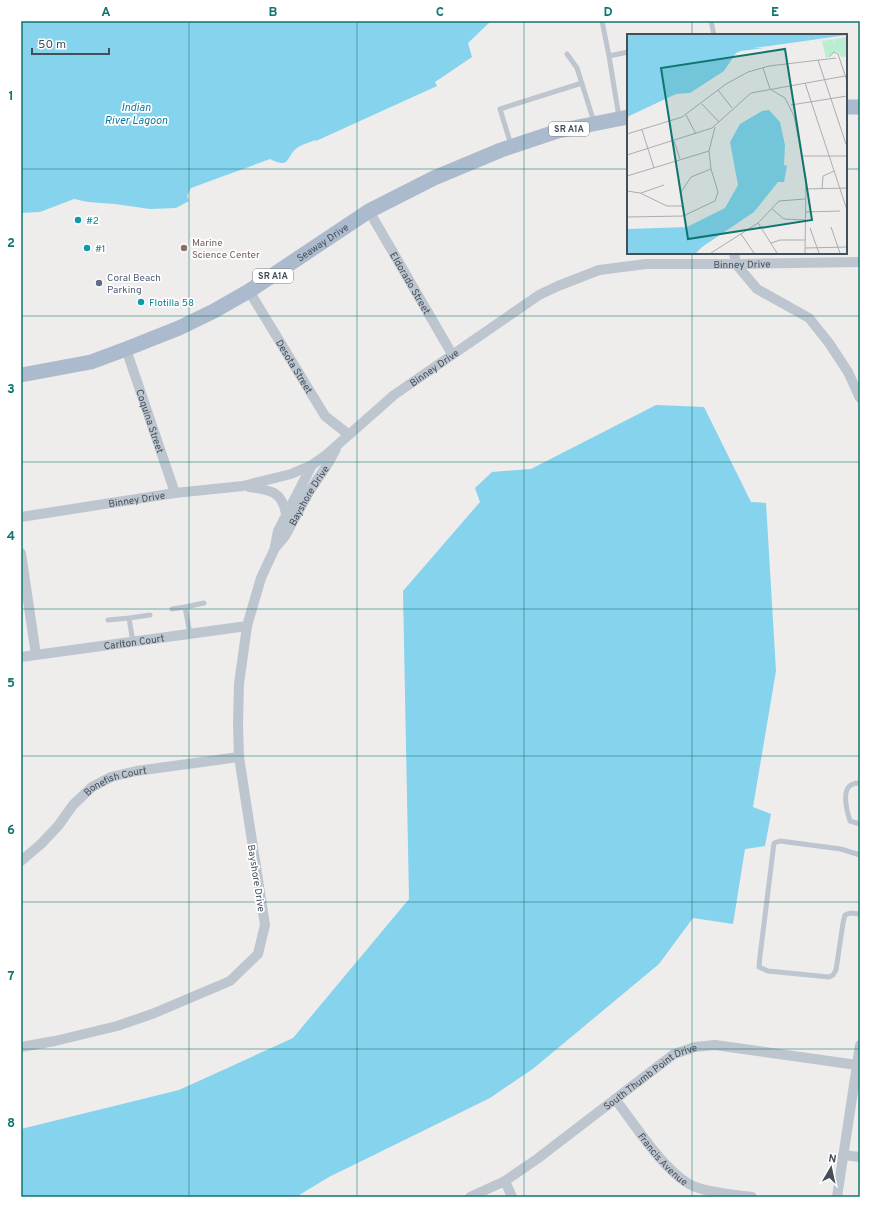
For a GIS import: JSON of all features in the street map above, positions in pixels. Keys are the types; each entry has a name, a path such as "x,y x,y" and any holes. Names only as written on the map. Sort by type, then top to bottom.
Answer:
{"main road":[{"path":"847,107 860,107"},
{"name":"Seaway Drive","path":"21,375 91,362 126,350 179,328 214,311 249,291 369,211 434,178 512,146 558,131 624,118"}],"street":[{"name":"Eldorado Street","path":"369,211 452,354"},
{"path":"734,254 736,264 757,289 809,318 829,343 848,372 860,398"},
{"name":"Binney Drive","path":"21,517 175,493 243,486 291,474 312,465 326,455 394,396 452,354 539,295 599,270 646,264 860,262"},
{"name":"Desota Street","path":"249,291 325,416 344,438"},
{"name":"Coquina Street","path":"126,350 175,493"},
{"name":"Bayshore Drive","path":"21,1047 55,1041 117,1026 152,1014 230,981 258,954 265,925 239,757 239,684 247,626 261,578 275,548 285,536 309,492 344,438"},
{"name":"Bayshore Drive","path":"275,548 278,531 312,465"},
{"name":"Bayshore Drive","path":"243,486 272,491 280,497 286,514"},
{"path":"21,553 36,655"},
{"name":"Carlton Court","path":"21,657 247,626"},
{"name":"Bonefish Court","path":"21,861 41,844 58,826 72,805 87,791 111,777 136,770 239,757"},
{"name":"South Thumb Point Drive","path":"470,1197 505,1181 549,1150 674,1054 695,1047 715,1045 857,1065"},
{"path":"837,1197 860,1045"},
{"name":"Francis Avenue","path":"616,1099 665,1165 690,1185 714,1192 752,1197"},
{"path":"843,1155 860,1157"},
{"path":"505,1181 512,1197"}],"lane":[{"path":"602,21 624,118"},
{"path":"711,21 714,34"},
{"path":"609,56 627,52"},
{"path":"567,54 577,68 594,123"},
{"path":"512,146 500,109 582,84"},
{"path":"172,608 204,603"},
{"path":"186,607 190,634"},
{"path":"108,620 150,615"},
{"path":"129,618 133,642"},
{"path":"860,783 855,783 849,786 846,792 847,810 850,821 860,824"},
{"path":"860,855 841,850 780,841 774,843 760,948 760,967 768,971 829,977 833,975 836,970 845,915 850,913 860,914"}],"water":[{"name":"Indian River Lagoon","path":"21,21 491,21 468,43 472,57 435,82 437,86 316,141 315,140 301,145 285,162 277,162 270,159 191,188 187,196 189,201 176,208 150,209 74,199 40,212 21,213"},
{"path":"656,405 704,407 751,502 766,503 776,671 753,807 771,814 765,846 745,849 733,924 693,918 659,964 534,1068 490,1098 329,1177 296,1197 21,1197 21,1129 179,1090 293,1038 409,899 403,591 480,502 475,488 492,472 531,469"}],"place":[{"name":"#2","path":"78,220"},
{"name":"#1","path":"87,248"},
{"name":"Marine Science Center","path":"184,248"},
{"name":"Coral Beach Parking","path":"99,283"},
{"name":"Flotilla 58","path":"141,302"}]}
